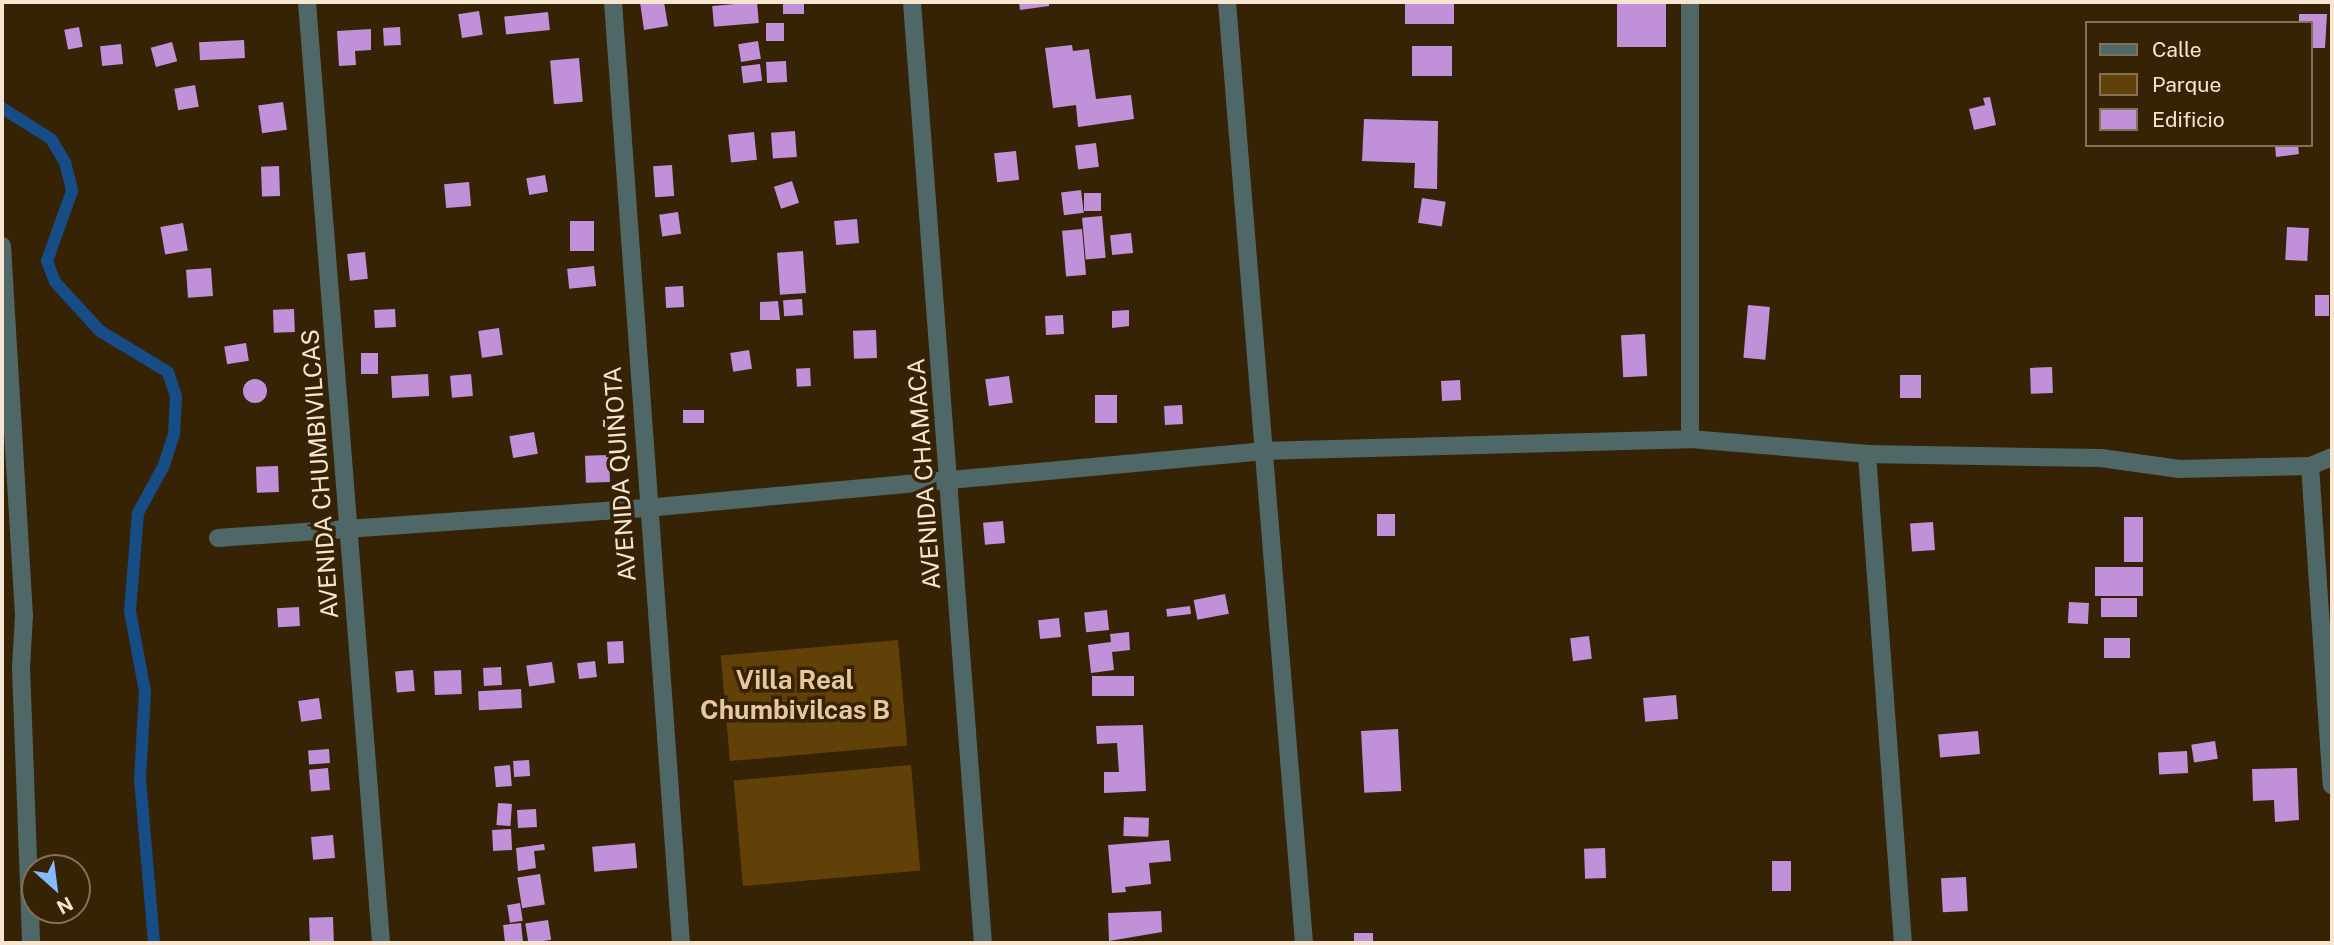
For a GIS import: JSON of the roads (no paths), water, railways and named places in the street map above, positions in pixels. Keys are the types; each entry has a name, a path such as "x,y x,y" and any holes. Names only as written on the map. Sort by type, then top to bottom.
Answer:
{"street":[{"name":"AVENIDA CHUMBIVILCAS","path":"307,2 381,943"},
{"name":"AVENIDA QUIÑOTA","path":"613,2 646,508 681,943"},
{"name":"AVENIDA CHAMACA","path":"912,2 983,943"},
{"path":"1227,2 1304,943"},
{"path":"1690,2 1690,439"},
{"path":"2,246 24,615 21,667 31,943"},
{"path":"218,538 646,508 1265,451 1690,439 1867,454 2101,458 2179,469 2310,466 2332,457"},
{"path":"1867,454 1902,943"},
{"path":"2310,466 2332,785"},
{"path":"2,668 21,667"}],"waterway":[{"path":"2,108 51,139 65,162 72,191 47,261 55,282 100,331 168,372 176,397 174,434 163,467 138,513 130,611 145,692 140,779 154,943"}],"district":[{"name":"Villa Real Chumbivilcas B","path":"795,695"}]}
